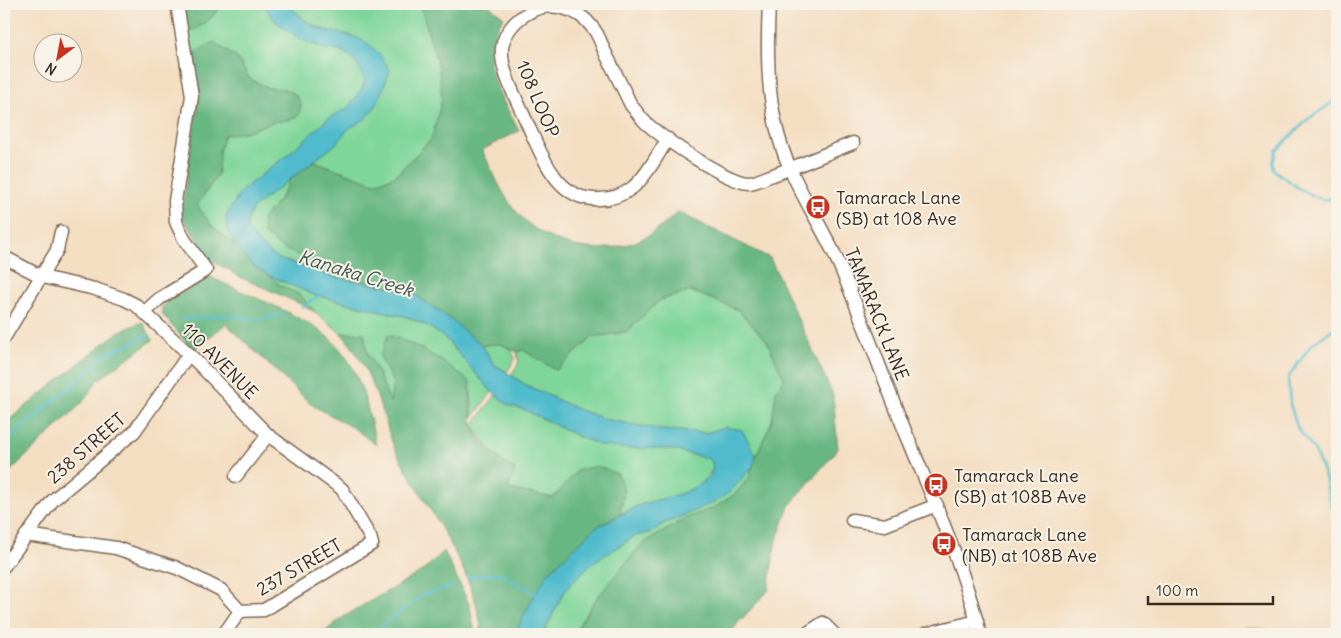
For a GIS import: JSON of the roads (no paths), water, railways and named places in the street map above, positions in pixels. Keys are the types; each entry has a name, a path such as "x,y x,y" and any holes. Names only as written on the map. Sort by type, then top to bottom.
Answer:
{"street":[{"path":"145,312 159,299 206,270 184,239 176,222 176,202 192,96 176,4"},
{"name":"TAMARACK LANE","path":"769,4 767,56 770,100 776,129 790,169 840,266 910,444 937,505 960,563 980,634"},
{"name":"108 LOOP","path":"668,139 640,180 623,194 594,200 578,195 563,186 548,169 504,70 502,46 510,29 529,12 540,8 557,7 580,14 594,28 631,105 638,115 668,139 722,174 736,180 750,183 853,143"},
{"path":"4,338 57,250 61,232"},
{"name":"110 AVENUE","path":"4,258 42,277 96,289 124,299 145,312 268,435 342,489 370,536 372,544"},
{"name":"238 STREET","path":"4,566 53,500 134,432 189,354"},
{"path":"236,476 268,435"},
{"path":"852,520 885,525 937,505"},
{"path":"26,535 116,548 177,568 221,590 240,611 224,634"},
{"name":"237 STREET","path":"240,611 264,610 372,544"},
{"path":"806,634 823,620 834,634"},
{"path":"926,634 977,621"}],"water":[{"path":"263,4 288,4 310,24 323,30 364,41 379,54 390,71 376,106 365,119 348,129 336,144 254,207 248,217 247,229 262,246 277,258 334,277 407,290 441,312 482,345 494,364 526,385 575,408 604,419 662,430 706,433 725,427 742,430 756,456 753,466 731,491 715,502 663,524 649,533 635,536 592,563 572,582 563,594 543,634 515,634 533,597 547,574 595,528 640,505 683,493 698,486 710,476 713,468 712,462 707,458 668,449 602,446 580,437 525,410 508,405 490,390 446,339 428,326 407,317 314,295 268,275 253,266 237,247 227,229 226,216 242,190 286,156 330,117 347,109 361,90 365,81 361,70 350,56 340,51 323,48 302,40 276,22"}],"waterway":[{"path":"1337,94 1332,103 1308,119 1276,151 1273,163 1274,170 1298,188 1322,200 1337,198"},
{"path":"302,307 321,294"},
{"path":"182,319 231,315 258,320 284,314"},
{"path":"1337,326 1311,345 1288,378 1290,404 1298,429 1314,450 1325,477 1331,505 1337,519"},
{"path":"4,442 107,354 149,335"},
{"path":"467,577 499,573 538,595"},
{"path":"372,634 423,595 452,586"}],"place":[{"name":"Tamarack Lane (SB) at 108 Ave","path":"818,207"},
{"name":"Tamarack Lane (SB) at 108B Ave","path":"936,485"},
{"name":"Tamarack Lane (NB) at 108B Ave","path":"944,544"}],"water label":[{"name":"Kanaka Creek","path":"356,273"}]}
